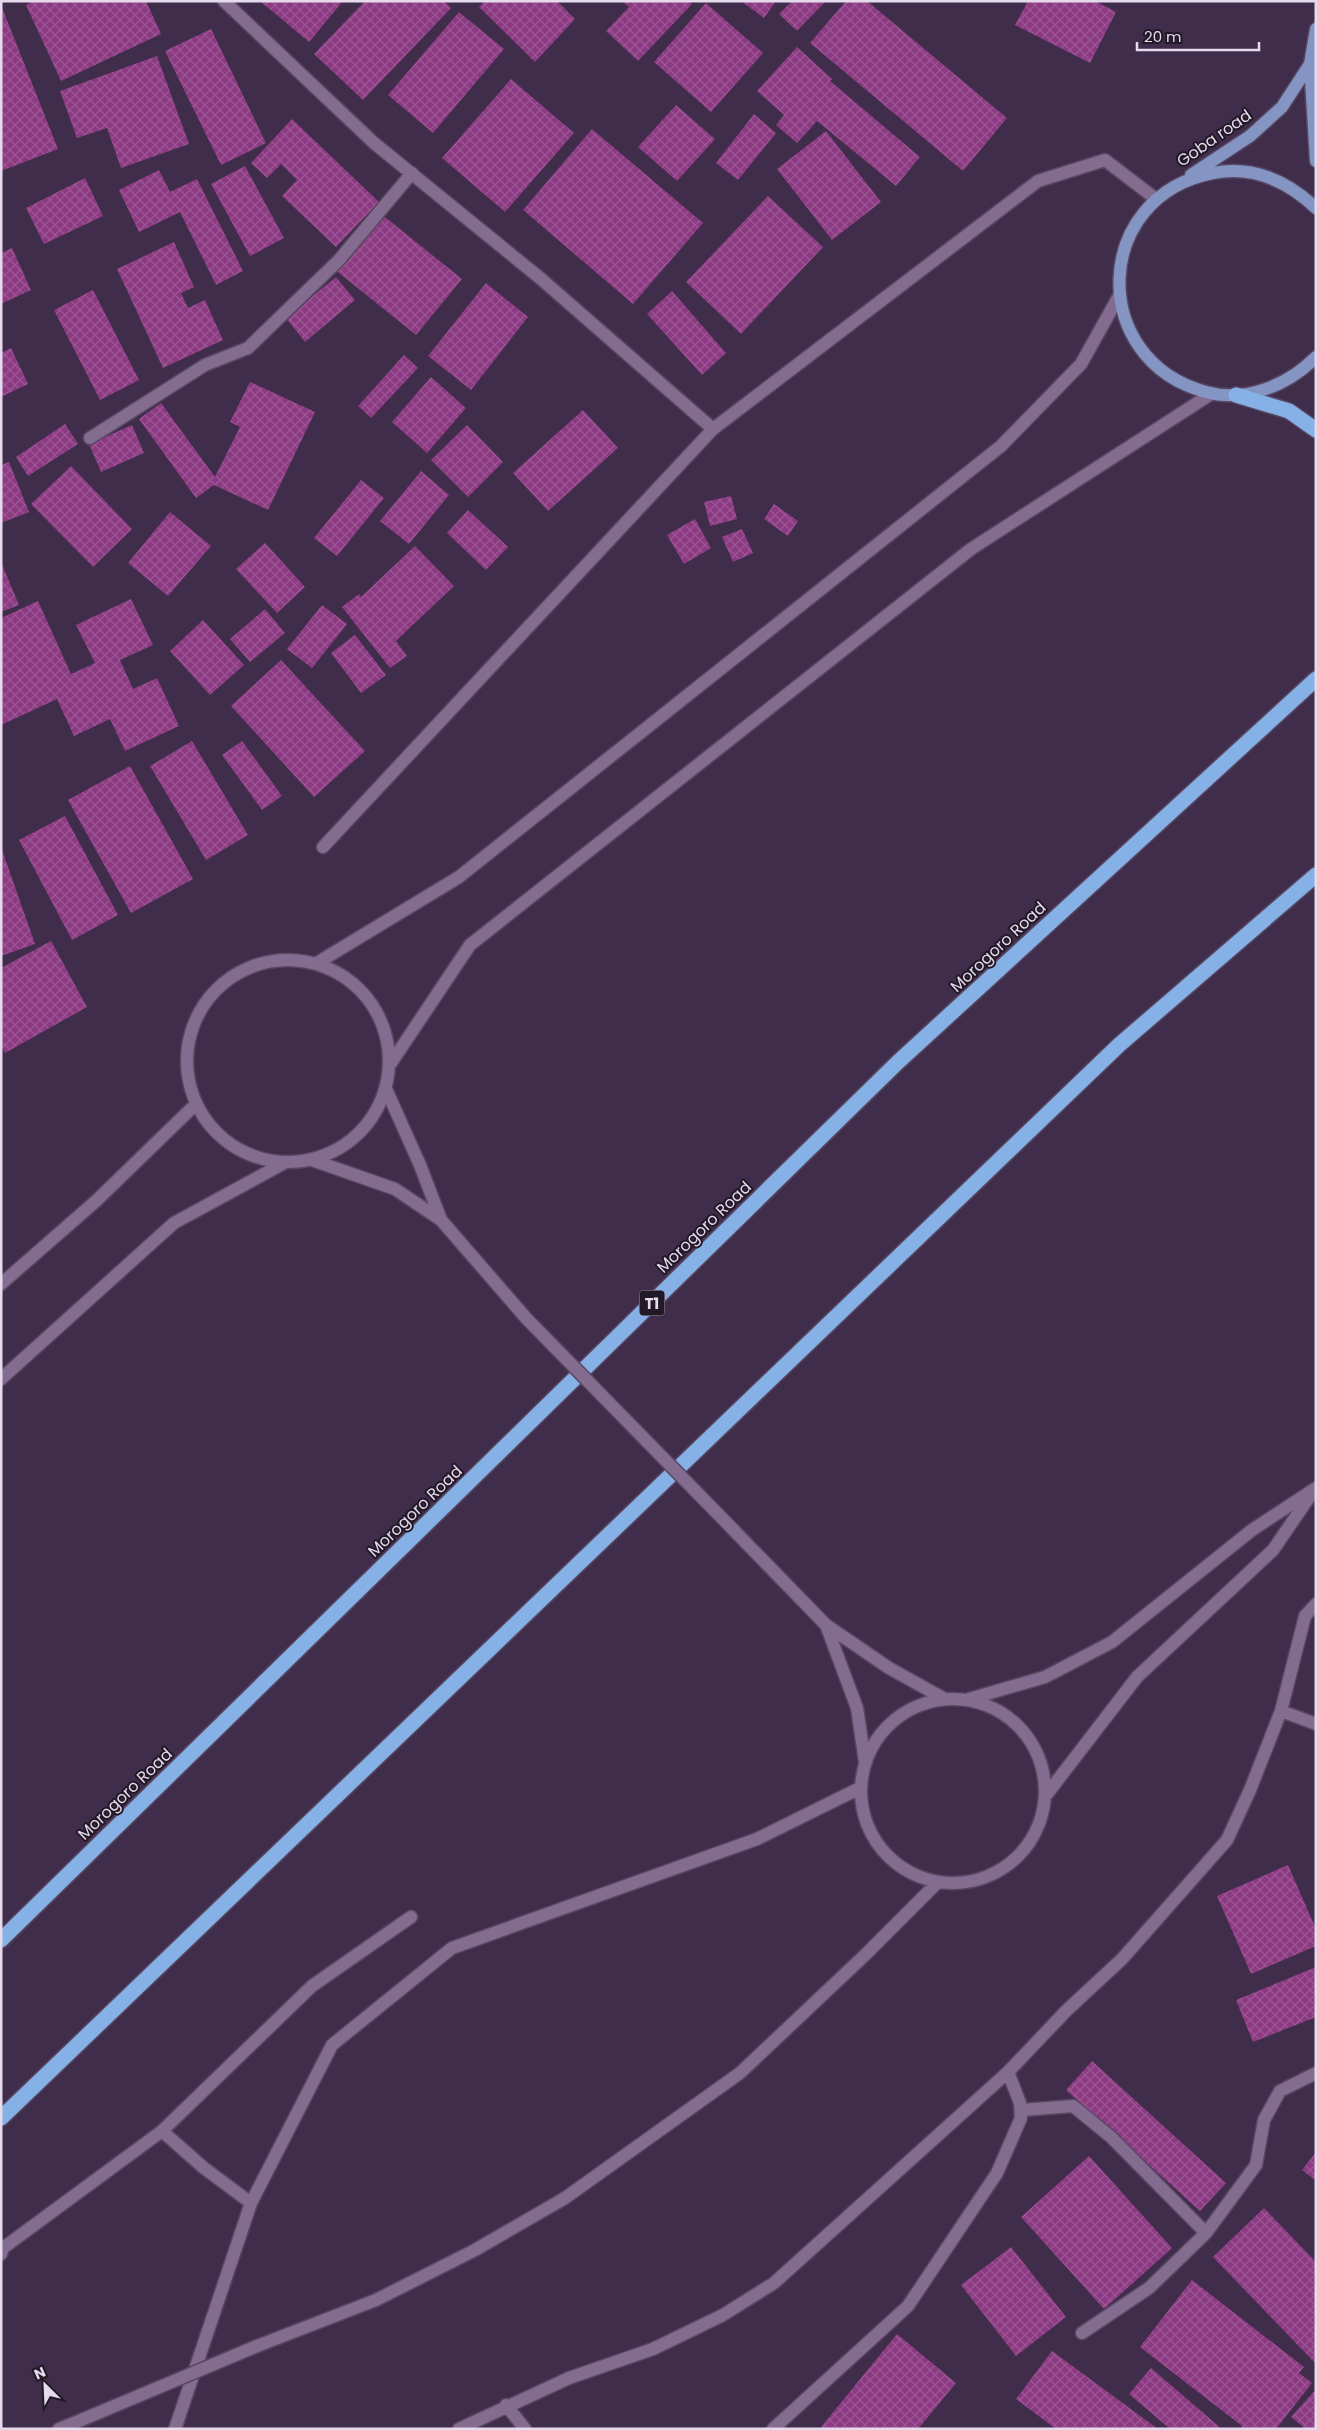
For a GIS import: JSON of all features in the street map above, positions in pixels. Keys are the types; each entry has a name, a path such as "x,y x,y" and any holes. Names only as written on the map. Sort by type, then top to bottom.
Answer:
{"highway":[{"path":"1236,395 1289,411 1316,430"},
{"name":"Morogoro Road","path":"1,1940 898,1062 1316,679"},
{"path":"1,2118 1119,1045 1316,875"}],"main road":[{"name":"Goba road","path":"1316,30 1310,64 1316,161"},
{"name":"Goba road","path":"1171,188 1250,136 1282,107 1310,64"},
{"path":"1316,208 1298,192 1275,179 1249,172 1222,171 1195,176 1171,188 1156,199 1134,227 1124,249 1119,272 1119,296 1124,320 1135,341 1149,360 1167,376 1189,387 1211,394 1236,395 1261,392 1284,382 1316,357"}],"street":[{"path":"224,1 374,143 540,278 713,429"},
{"path":"323,847 713,429 1038,181 1105,160 1156,199"},
{"path":"90,438 205,365 248,348 339,260 412,174"},
{"path":"317,963 459,877 1001,446 1081,364 1119,296"},
{"path":"390,1063 470,945 971,549 1211,394"},
{"path":"291,960 317,963 341,974 362,991 378,1012 388,1036 390,1063 386,1089 375,1114 359,1134 337,1150 312,1160 286,1162 260,1158 235,1148 214,1131 196,1104 190,1085 186,1059 191,1033 202,1008 219,988 240,972 265,962 291,960"},
{"path":"386,1089 420,1165 441,1220"},
{"path":"1,1284 96,1201 196,1104"},
{"path":"312,1160 395,1189 441,1220 526,1318 826,1624 889,1668 943,1698"},
{"path":"1,1379 174,1223 286,1162"},
{"path":"969,1699 1045,1677 1112,1642 1252,1530 1315,1489"},
{"path":"1046,1794 1136,1677 1273,1550 1315,1489"},
{"path":"459,2429 570,2378 653,2349 723,2315 774,2283 1008,2072 1068,2010 1122,1959 1227,1840 1250,1790 1281,1711 1305,1616 1316,1604"},
{"path":"826,1624 857,1708 865,1762"},
{"path":"943,1698 969,1699 995,1707 1016,1722 1033,1742 1044,1768 1046,1794 1042,1820 1030,1843 1012,1863 989,1876 964,1883 937,1883 911,1874 890,1859 873,1838 863,1814 860,1788 865,1762 877,1738 895,1719 918,1705 943,1698"},
{"path":"1281,1711 1316,1724"},
{"path":"175,2429 251,2203 332,2045 452,1948 757,1839 860,1788"},
{"path":"59,2429 257,2346 376,2300 475,2250 565,2198 740,2073 865,1955 937,1883"},
{"path":"1,2254 3,2248 162,2130 312,1986 412,1916"},
{"path":"773,2429 908,2306 997,2173 1016,2132 1022,2110 1008,2072"},
{"path":"1082,2333 1149,2288 1206,2233 1256,2165 1264,2120 1280,2091 1316,2073"},
{"path":"1022,2110 1073,2106 1111,2138 1206,2233"},
{"path":"162,2130 204,2168 251,2203"},
{"path":"506,2406 525,2429"}],"building":[{"path":"33,1 146,1 161,34 61,81 26,5"},
{"path":"260,1 343,1 309,42"},
{"path":"365,1 444,1 451,8 363,100 314,54"},
{"path":"485,1 557,1 575,19 535,62 479,7"},
{"path":"622,1 688,1 692,4 638,61 606,31 629,7"},
{"path":"741,1 776,1 764,18"},
{"path":"792,1 826,1 797,31 779,14"},
{"path":"846,1 867,1 1007,118 963,171 810,43"},
{"path":"1028,1 1095,1 1116,12 1090,63 1015,25"},
{"path":"706,3 763,53 711,112 654,62"},
{"path":"1,5 58,149 1,171"},
{"path":"459,12 504,49 433,133 388,95"},
{"path":"211,29 266,143 221,165 165,51"},
{"path":"797,47 832,79 830,81 920,157 896,186 817,121 797,143 776,125 784,115 757,91"},
{"path":"157,56 189,144 121,168 107,128 77,138 60,91"},
{"path":"511,79 574,133 505,212 442,158"},
{"path":"676,105 715,139 677,181 638,147"},
{"path":"754,114 776,133 738,180 716,163"},
{"path":"292,119 379,202 336,247 282,196 297,180 281,164 267,178 251,163"},
{"path":"592,129 703,223 633,304 523,210"},
{"path":"826,131 881,202 832,240 777,169"},
{"path":"245,166 284,238 250,256 211,184"},
{"path":"159,170 170,192 197,179 243,271 216,285 180,212 139,232 119,190"},
{"path":"85,178 103,216 44,244 26,208"},
{"path":"768,196 823,247 741,334 686,282"},
{"path":"380,213 462,279 416,335 334,269"},
{"path":"174,242 194,287 181,293 188,308 205,300 223,340 163,368 117,269"},
{"path":"12,248 31,290 1,304 1,253"},
{"path":"336,277 355,300 305,342 286,318"},
{"path":"486,283 528,317 471,390 428,356"},
{"path":"93,290 139,380 100,400 54,310"},
{"path":"672,291 726,353 702,375 647,314"},
{"path":"11,348 28,384 1,397 1,353"},
{"path":"404,355 418,368 371,418 358,406"},
{"path":"431,377 466,408 427,453 392,422"},
{"path":"250,382 315,412 268,510 214,485 196,498 139,419 161,403 215,477 240,427 230,422"},
{"path":"583,410 618,448 548,511 513,473"},
{"path":"65,424 78,444 28,476 16,457"},
{"path":"132,425 144,453 101,472 89,444"},
{"path":"467,425 503,462 468,497 431,460"},
{"path":"9,462 29,512 1,523 1,465"},
{"path":"71,466 132,529 93,567 31,504"},
{"path":"421,471 449,495 409,544 380,521"},
{"path":"361,480 384,498 337,556 314,538"},
{"path":"731,496 737,519 710,526 704,502"},
{"path":"774,504 798,521 788,536 764,519"},
{"path":"468,510 508,547 486,570 447,533"},
{"path":"170,512 211,546 168,596 128,563"},
{"path":"695,519 711,548 684,564 667,535"},
{"path":"742,529 753,553 733,562 722,537"},
{"path":"265,543 305,587 277,613 236,569"},
{"path":"415,546 454,586 396,641 407,656 390,668 342,607 359,594 361,597"},
{"path":"1,562 19,605 1,612"},
{"path":"131,599 153,645 120,660 133,689 157,678 179,726 125,751 110,719 74,736 57,699 1,725 1,618 38,601 71,674 95,663 76,625"},
{"path":"322,605 347,624 312,668 287,649"},
{"path":"265,609 285,633 250,662 230,639"},
{"path":"203,620 244,665 210,695 170,651"},
{"path":"355,635 386,675 361,693 331,653"},
{"path":"281,660 365,751 314,797 231,706"},
{"path":"192,741 248,835 206,860 150,766"},
{"path":"242,741 282,796 262,810 222,755"},
{"path":"130,766 193,879 131,913 68,800"},
{"path":"65,816 118,915 72,940 19,840"},
{"path":"1,847 35,944 1,956"},
{"path":"51,941 87,1007 5,1053 1,1045 1,968"},
{"path":"1288,1865 1316,1929 1316,1946 1251,1974 1217,1896"},
{"path":"1316,1967 1316,2017 1253,2042 1236,2000"},
{"path":"1092,2061 1226,2183 1200,2211 1066,2090"},
{"path":"1316,2152 1316,2181 1302,2170"},
{"path":"1089,2156 1172,2248 1104,2309 1021,2217"},
{"path":"1264,2208 1316,2262 1316,2364 1213,2257"},
{"path":"1011,2247 1066,2317 1016,2356 961,2285"},
{"path":"1192,2280 1304,2367 1299,2373 1312,2383 1276,2429 1240,2429 1242,2426 1140,2347"},
{"path":"897,2334 956,2383 918,2429 823,2429 821,2427"},
{"path":"1052,2351 1158,2429 1056,2429 1016,2399"},
{"path":"1151,2368 1222,2429 1170,2429 1129,2394"},
{"path":"1316,2389 1316,2429 1306,2429 1291,2417"}]}
